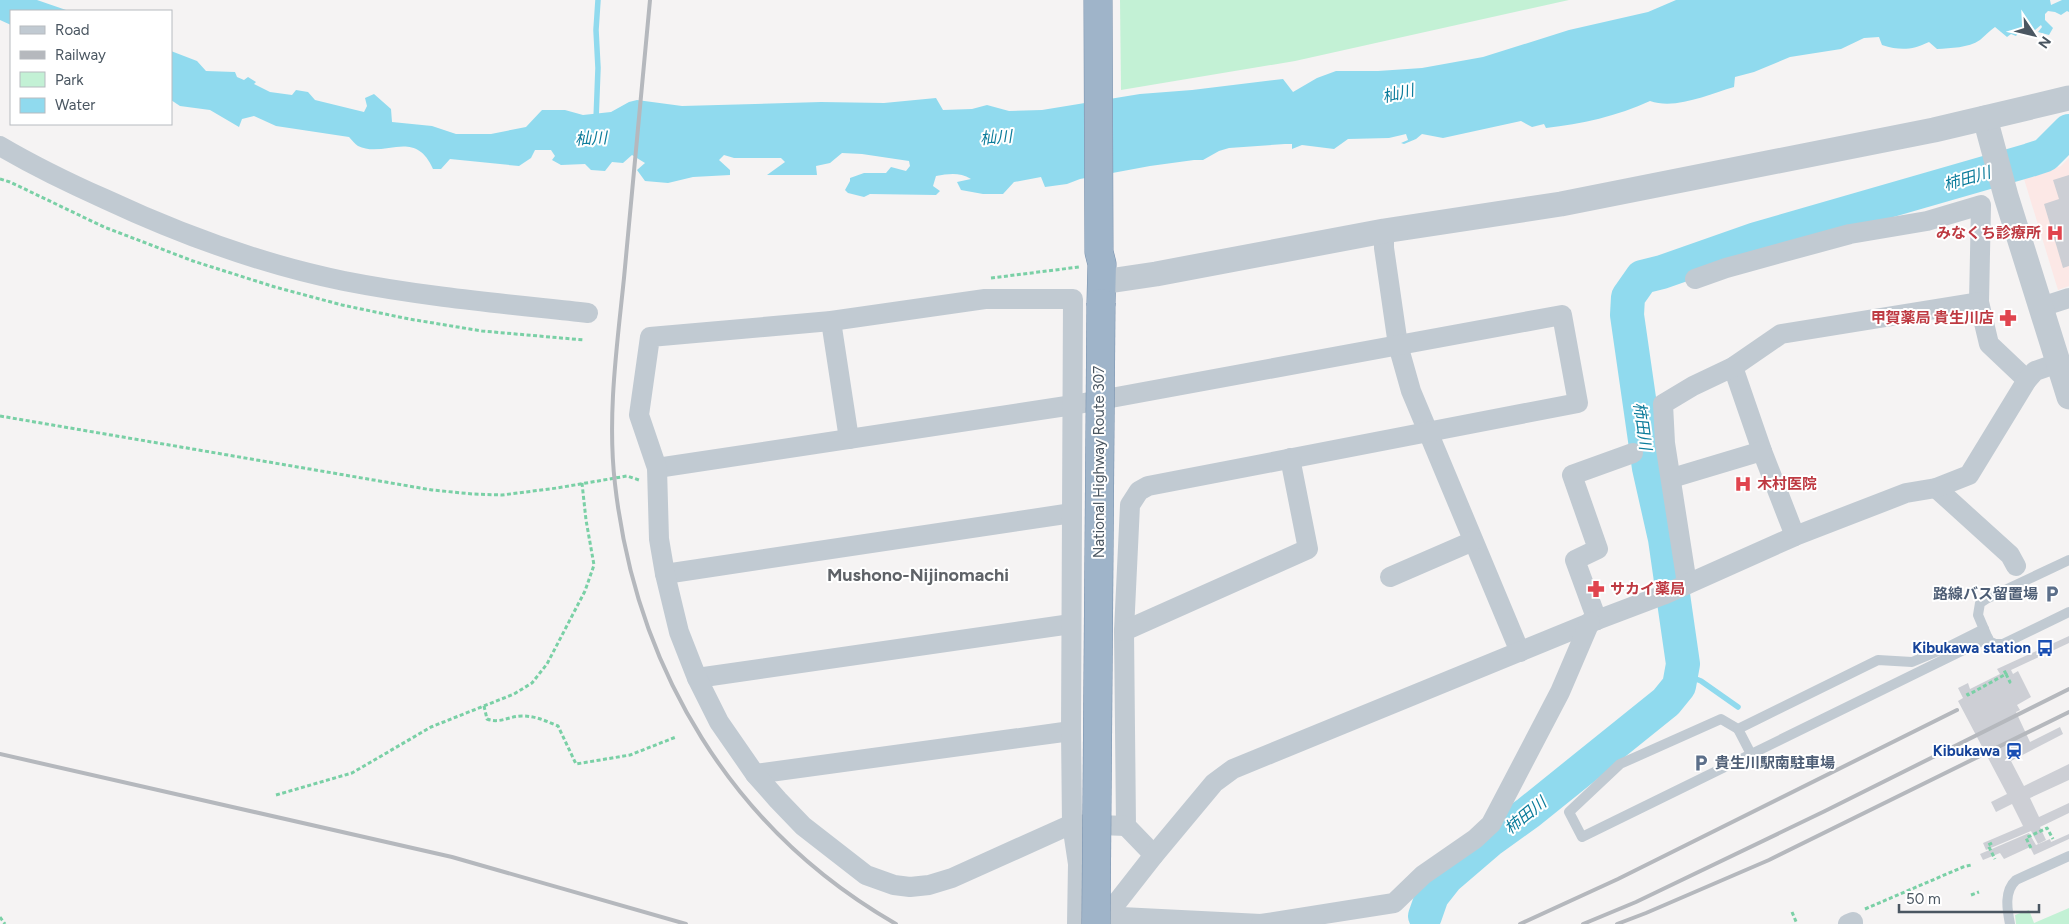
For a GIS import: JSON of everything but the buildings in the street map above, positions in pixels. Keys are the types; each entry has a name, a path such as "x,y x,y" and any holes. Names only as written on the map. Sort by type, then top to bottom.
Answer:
{"highway":[{"name":"National Highway Route 307","path":"1098,0 1100,252 1102,264 1101,922"}],"street":[{"path":"1101,292 1156,274 1384,231 1561,204 1924,132 2067,99"},
{"path":"1985,118 2006,196 2069,397"},
{"path":"0,146 52,174 137,214 224,249 310,273 352,282 456,298 588,313"},
{"path":"1695,279 1726,268 1850,234 1927,221 1980,205 1979,302 1989,344 2027,380"},
{"path":"1384,231 1384,248 1398,345 1411,391 1520,652"},
{"path":"1077,924 1078,864 1072,824 1071,731 1073,299 985,298 831,321 650,337 639,415 657,468 659,539 664,574 679,632 697,678 719,722 754,774 804,826 866,875 894,885 910,887 929,885 952,878 1072,824 1126,826"},
{"path":"2041,307 2069,298"},
{"path":"1676,589 1672,478 1666,442 1663,404 1693,386 1733,367 1781,334 1979,302"},
{"path":"657,468 1073,405 1562,315 1578,403 1428,434 1290,458 1148,486 1139,491 1130,506 1124,631 1126,826 1154,855"},
{"path":"831,321 849,439"},
{"path":"1101,922 1214,783 1233,769 1593,621 1676,589 1795,536 1906,494 1936,488 1969,475 2027,380 2035,371 2058,363"},
{"path":"1733,367 1762,451 1795,536"},
{"path":"1672,478 1762,451"},
{"path":"1101,922 1121,916 1261,924 1394,903 1423,875 1492,824 1560,692 1593,621 1574,560 1598,548 1572,475 1633,453"},
{"path":"1124,631 1308,549 1290,458"},
{"path":"1936,488 2010,555 2016,566"},
{"path":"664,574 1072,513"},
{"path":"1390,577 1473,541"},
{"path":"697,678 1071,624"},
{"path":"754,774 1071,731"}],"lane":[{"path":"2069,560 1980,603 1978,615 1989,641 1995,644 2003,644 2069,612"},
{"path":"1738,729 1878,660 1912,662 1986,633"},
{"path":"1751,754 1738,729 1721,719 1620,764 1569,812 1582,837 1751,754 1986,633"},
{"path":"2010,924 2007,898 2011,884 2069,856"}],"path":[{"path":"0,416 432,490 502,495 627,476 636,478 643,483"},
{"path":"276,795 352,773 431,727 514,694 532,683 547,664 586,591 594,565 582,483"},
{"path":"1967,693 1968,695 2005,672 2010,682 2007,684"},
{"path":"484,706 487,719 496,722 521,716 539,718 558,726 576,764 630,754 676,737"},
{"path":"2031,848 2026,838 2047,828 2053,839"},
{"path":"1992,843 1988,845 1995,858"},
{"path":"1853,920 1963,867 1971,865"},
{"path":"1971,895 1979,892"},
{"path":"1792,912 1797,924"},
{"path":"0,917 5,924"}],"shaded area":[{"name":"みなくち診療所","path":"2069,158 2069,286 2058,290 2024,179 2061,166"}],"green space":[{"path":"1120,0 1569,0 1295,61 1121,90"},
{"path":"2069,908 2069,924 2016,924 2015,915 2029,910 2034,923"}],"water":[{"path":"0,0 37,0 66,10 10,10 10,25 0,20"},
{"name":"杣川","path":"1676,0 2050,0 2051,5 2062,0 2069,0 2069,12 2067,11 2061,15 2048,11 2045,14 2045,20 2053,28 2049,35 2038,32 2042,27 2041,25 2035,30 2034,36 2019,32 2016,36 2011,34 2007,37 1995,27 1980,40 1970,45 1937,49 1929,42 1917,47 1901,49 1882,45 1879,37 1864,38 1841,49 1790,57 1754,72 1735,77 1734,87 1703,97 1671,104 1650,101 1599,119 1573,124 1546,128 1544,124 1532,127 1521,121 1443,138 1422,134 1404,144 1401,143 1408,140 1406,134 1389,138 1348,139 1334,149 1302,145 1292,149 1292,144 1229,148 1203,160 1150,166 1080,179 1067,184 1045,187 1041,177 1014,182 1003,194 983,194 961,190 957,182 971,179 954,174 936,176 933,186 940,191 936,195 870,194 864,197 848,193 845,190 850,178 864,173 886,173 891,167 906,171 910,166 909,161 842,153 830,163 816,166 817,175 767,175 785,162 781,158 734,158 724,155 719,160 730,170 730,175 693,177 668,183 645,181 637,170 645,163 632,155 623,163 612,162 605,171 591,170 585,164 561,165 552,160 555,156 551,150 535,150 531,158 519,166 450,159 441,169 433,169 426,156 408,147 368,149 358,146 349,137 276,126 254,116 242,119 239,127 210,110 180,106 172,101 172,51 197,61 206,71 235,72 237,77 244,80 248,77 256,82 254,84 270,92 292,95 296,90 308,92 315,100 364,112 367,106 365,98 374,94 391,109 392,122 432,126 456,134 491,134 526,127 542,110 565,110 583,115 611,112 629,102 637,100 682,106 821,102 884,103 936,98 943,110 972,109 987,105 1009,111 1042,110 1140,94 1283,79 1293,92 1317,78 1336,71 1422,68 1483,57 1569,30 1648,12"}],"waterway":[{"path":"596,120 598,0"},
{"name":"柿田川","path":"1425,916 1432,896 1447,877 1489,841 1528,813 1666,702 1679,686 1683,664 1665,539 1649,468 1627,315 1628,297 1642,277 1662,272 1756,239 2045,155 2069,131"},
{"path":"2030,160 2033,173"},
{"path":"1681,673 1701,681 1738,707"}],"railway":[{"path":"650,0 612,407 615,484 626,552 645,618 670,680 702,738 741,792 786,842 838,886 896,924"},
{"path":"1583,924 1636,902 1825,811 2069,689"},
{"path":"1520,924 1618,879 1957,710"},
{"path":"1617,924 1769,860 2069,712"},
{"path":"0,754 452,857 686,924"}],"place":[{"name":"みなくち診療所","path":"2055,233"},
{"name":"甲賀薬局 貴生川店","path":"2008,318"},
{"name":"木村医院","path":"1743,484"},
{"name":"サカイ薬局","path":"1596,589"},
{"name":"路線バス留置場","path":"2052,594"},
{"name":"Kibukawa station","path":"2045,648"},
{"name":"Kibukawa","path":"2014,751"},
{"name":"貴生川駅南駐車場","path":"1701,763"}],"district":[{"name":"Mushono-Nijinomachi","path":"918,575"}]}
